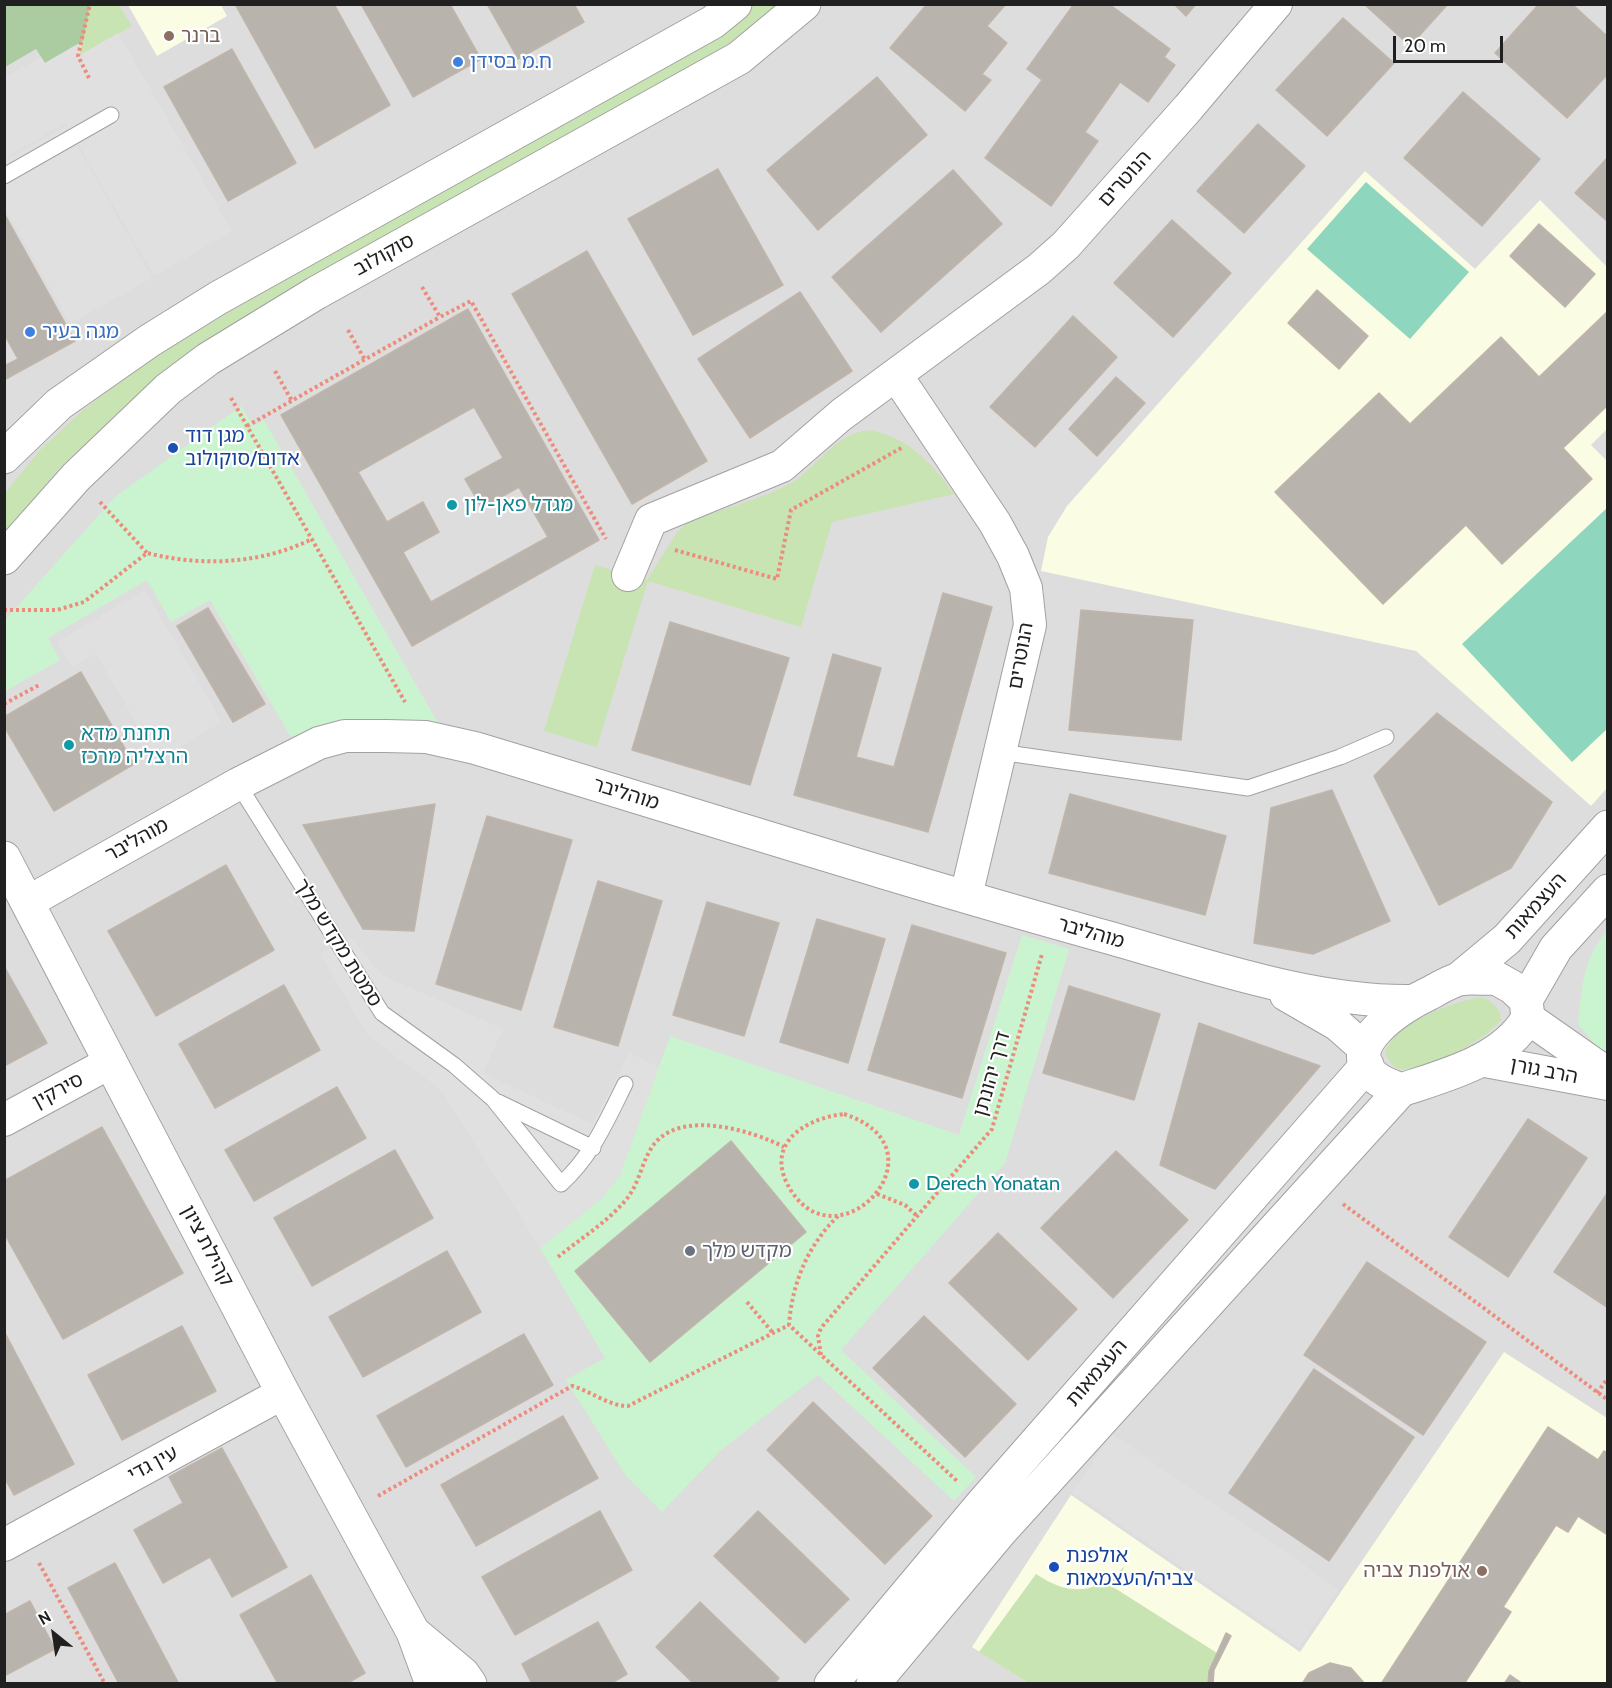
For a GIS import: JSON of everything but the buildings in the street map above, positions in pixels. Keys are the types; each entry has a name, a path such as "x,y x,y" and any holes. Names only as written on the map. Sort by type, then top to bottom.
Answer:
{"street":[{"path":"4,444 149,340 218,298 713,22 735,4"},
{"name":"סוקולוב","path":"4,558 76,477 168,389 208,359 316,293 739,58 804,4"},
{"name":"הנוטרים","path":"628,575 651,520 782,466 841,415 1039,269 1066,245 1188,108 1276,4"},
{"name":"הנוטרים","path":"896,375 995,523 1013,556 1026,588 1030,625 966,896"},
{"path":"4,457 59,404"},
{"name":"מוהליבר","path":"28,902 295,753 345,736 426,738 475,748 1052,922 1247,976 1374,1002 1413,1001"},
{"name":"העצמאות","path":"831,1683 1366,1057 1374,1032 1387,1018 1413,1001 1459,979 1507,939 1608,827"},
{"name":"קהילת ציון","path":"4,858 283,1393 413,1632 432,1683"},
{"path":"1366,1057 1378,1080 1401,1090 1480,1060 1508,1044 1556,948 1608,891"},
{"name":"מוהליבר","path":"1247,976 1317,1010 1338,1025 1366,1057"},
{"path":"1459,979 1496,978 1512,987 1527,1009"},
{"name":"הרב גורן","path":"1527,1009 1608,1074"},
{"name":"הרב גורן","path":"1480,1060 1608,1084"},
{"name":"סירקין","path":"4,1120 111,1062"},
{"name":"העצמאות","path":"873,1683 1000,1532 1401,1090"},
{"name":"עין גדי","path":"14,1539 283,1393"},
{"name":"קהילת ציון","path":"413,1632 464,1674 470,1683"}],"lane":[{"path":"4,176 111,115"},
{"path":"1000,752 1248,788 1340,757 1386,737"},
{"name":"סמטת מקדש מלך","path":"238,784 382,1013 454,1065 493,1099 561,1184 576,1170 593,1148 625,1084"},
{"name":"סמטת מקדש מלך","path":"493,1099 593,1148"}],"path":[{"path":"89,78 78,56 90,4"},
{"path":"422,287 440,317"},
{"path":"247,426 471,301 609,545"},
{"path":"348,330 365,360"},
{"path":"275,371 292,401"},
{"path":"231,398 426,738"},
{"path":"643,540 777,579 791,510 932,430"},
{"path":"99,502 147,553 174,560 258,558 284,552 312,539"},
{"path":"4,610 57,610 84,602 147,553"},
{"path":"4,704 39,685"},
{"name":"דרך יהונתן","path":"821,1355 818,1336 821,1328 993,1129 1052,922"},
{"path":"844,1114 857,1118 871,1127 883,1142 890,1158 888,1176 878,1194 857,1210 838,1216 820,1216 805,1207 786,1182 781,1165 784,1147 794,1131 811,1121 844,1114"},
{"path":"558,1257 625,1201 636,1185 651,1147 663,1134 676,1128 695,1125 715,1127 764,1137 784,1147"},
{"path":"878,1194 905,1205 917,1216"},
{"path":"1342,1203 1608,1400"},
{"path":"789,1325 793,1293 810,1250 838,1216"},
{"path":"747,1302 773,1334"},
{"path":"789,1325 982,1504"},
{"path":"347,1514 572,1386 618,1406 628,1406 789,1325"},
{"path":"1597,1393 1608,1378"},
{"path":"14,1539 105,1683"}],"shaded area":[{"path":"5,5 1607,5 1607,1683 5,1683"},
{"name":"ברנר","path":"128,5 221,5 227,16 157,56"},
{"path":"118,33 232,231 154,276 66,123 5,158 4,78 41,57 45,63 83,41 79,56"},
{"path":"66,126 152,278 70,324 5,208 4,161"},
{"path":"1365,171 1475,269 1540,200 1607,267 1607,429 1591,445 1608,462 1608,787 1591,806 1416,651 1041,571 1048,537 1067,506"},
{"path":"145,590 222,722 158,760 96,654 72,667 57,642"},
{"path":"351,937 382,975 503,1029 483,1073 592,1124 629,1053 659,1067 620,1175 602,1198 540,1248 446,1098 436,1086 368,1036 320,954"},
{"name":"אולפנת צביה","path":"1504,1352 1607,1418 1607,1683 1028,1683 972,1647 1071,1495 1300,1652"},
{"path":"1112,1434 1339,1589 1299,1647 1072,1492"}],"green space":[{"path":"4,5 90,5 83,41 45,63 36,49 5,67"},
{"path":"90,5 119,5 132,26 78,56"},
{"path":"754,5 780,5 713,55 161,377 60,467 5,535 5,493 40,450 83,410 146,362 234,309 705,43"},
{"path":"1366,182 1469,272 1410,339 1307,249"},
{"path":"241,406 253,426 264,420 442,730 344,723 291,737 210,600 171,622 147,580 48,638 60,660 5,691 5,620 115,497"},
{"path":"871,430 909,446 928,462 954,494 832,522 801,627 648,581 597,747 544,731 595,565 647,580 678,531 690,521 760,497 787,485 806,472 840,441 859,432"},
{"path":"1607,508 1607,729 1572,762 1462,644"},
{"path":"1607,931 1607,1051 1599,1049 1578,1024 1588,963"},
{"path":"1022,935 1069,949 1005,1163 841,1350 976,1477 954,1501 818,1375 720,1451 662,1512 626,1476 566,1380 605,1358 540,1248 602,1198 620,1175 670,1036 959,1135","holes":["731,1141 806,1232 649,1361 575,1271"]},
{"path":"1482,997 1495,1006 1501,1020 1482,1037 1454,1054 1424,1066 1399,1069 1393,1066 1385,1054 1390,1043 1399,1033 1411,1024 1441,1009"},
{"path":"1125,1566 1113,1587 1217,1653 1209,1671 1208,1683 1028,1683 979,1652 1036,1574 1060,1586 1082,1589 1103,1582"}],"place":[{"name":"ברנר","path":"169,36"},
{"name":"ח.מ בסידן","path":"458,62"},
{"name":"מגה בעיר","path":"30,332"},
{"name":"מגן דוד אדום/סוקולוב","path":"173,448"},
{"name":"מגדל פאן-לון","path":"452,505"},
{"name":"תחנת מדא הרצליה מרכז","path":"69,745"},
{"name":"Derech Yonatan","path":"914,1184"},
{"name":"מקדש מלך","path":"690,1251"},
{"name":"אולפנת צביה/העצמאות","path":"1054,1567"},
{"name":"אולפנת צביה","path":"1482,1571"}]}
